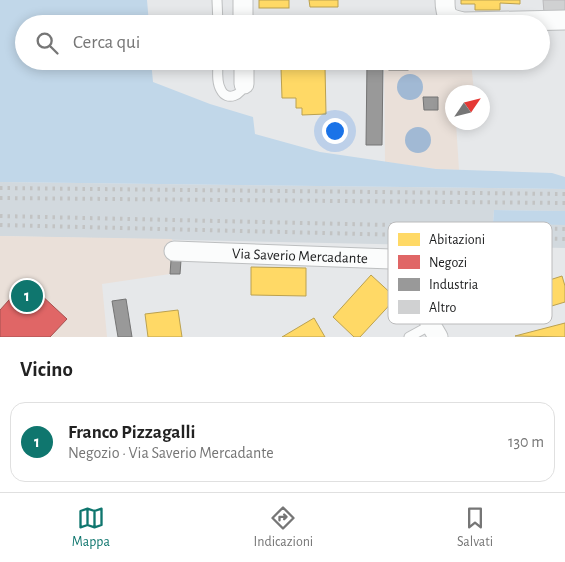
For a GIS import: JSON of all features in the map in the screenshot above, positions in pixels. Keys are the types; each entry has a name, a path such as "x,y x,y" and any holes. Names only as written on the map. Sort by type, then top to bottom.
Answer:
{"street":[{"path":"243,0 243,15"},
{"path":"445,0 447,15"},
{"path":"550,20 565,20"},
{"path":"244,70 244,84"},
{"name":"Via Saverio Mercadante","path":"174,250 388,259"}],"lane":[{"path":"217,0 218,15"},
{"path":"218,70 219,84 224,94 232,96 238,94 244,84"},
{"path":"410,337 435,331"}],"shaded area":[{"path":"0,0 147,0 148,15 15,15 15,70 152,70 153,82 210,104 253,117 255,134 320,152 436,169 552,173 565,177 565,189 0,182"},
{"path":"384,70 472,70 473,85 445,85 445,130 456,130 459,170 385,162"},
{"path":"410,74 419,78 423,87 419,96 410,100 401,96 397,87 401,78"},
{"path":"418,127 427,131 431,140 427,149 418,153 409,149 405,140 409,131"},
{"path":"0,182 565,189 565,211 494,210 493,222 388,222 388,244 0,236"},
{"path":"494,210 565,211 565,225 552,225 552,222 493,222"},
{"path":"552,224 565,224 565,248 552,248"},
{"path":"0,236 172,239 170,274 102,284 107,337 0,337"}],"building: Abitazioni":[{"path":"259,0 289,0 289,8 259,8"},
{"path":"309,0 338,0 338,7 310,7"},
{"path":"461,0 520,0 520,4 500,3 500,10 475,10 475,4 461,4"},
{"path":"281,70 325,70 326,114 302,115 302,108 296,108 296,98 282,98"},
{"path":"251,267 306,268 306,296 251,295"},
{"path":"371,275 388,291 388,307 360,337 354,337 333,317"},
{"path":"562,276 565,286 565,302 552,306 552,279"},
{"path":"178,310 182,337 148,337 145,314"},
{"path":"314,318 325,337 282,337"},
{"path":"565,323 565,337 515,336"}],"building: Negozi":[{"path":"26,281 67,319 50,337 0,337 0,310"}],"building: Industria":[{"path":"367,70 383,70 382,145 366,145"},
{"path":"423,97 438,97 438,110 424,110"},
{"path":"171,260 181,260 180,274 170,274"},
{"path":"126,299 132,337 118,337 112,301"}],"building: Altro":[{"path":"543,0 565,0 565,12 544,13"}],"railway":[{"path":"0,188 565,194"},
{"path":"0,198 565,203"},
{"path":"0,216 388,225"},
{"path":"0,225 388,235"},
{"path":"552,229 565,229"},
{"path":"552,239 565,239"}],"place":[{"name":"Franco Pizzagalli","path":"27,296"}]}
